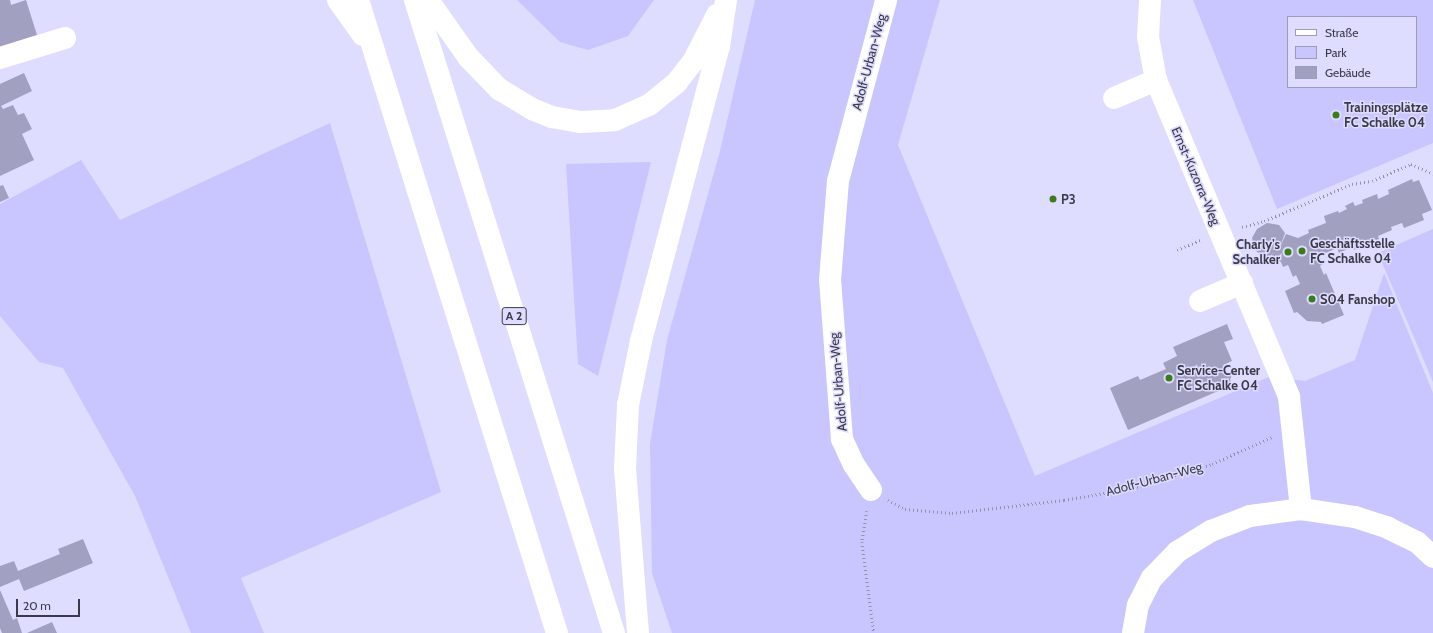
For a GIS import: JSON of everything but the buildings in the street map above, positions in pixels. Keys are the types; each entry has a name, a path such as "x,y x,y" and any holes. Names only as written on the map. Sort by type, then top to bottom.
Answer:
{"main road":[{"path":"338,0 375,50"},
{"path":"358,0 375,50 557,633"},
{"name":"A 2","path":"414,0 614,633"},
{"path":"428,0 468,57 499,89 539,112 552,117 580,122 615,120 649,105 677,82 694,60 725,0"},
{"path":"638,633 625,469 628,405 641,341 719,46 725,0"},
{"name":"Adolf-Urban-Weg","path":"871,490 854,465 842,439 830,280 838,181 886,0"},
{"name":"Ernst-Kuzorra-Weg","path":"1150,0 1148,37 1156,80 1289,397 1301,509"},
{"path":"0,58 65,38"},
{"path":"1114,98 1156,80"},
{"path":"1200,301 1242,283"},
{"path":"1133,633 1138,605 1152,578 1177,552 1211,531 1250,516 1301,509 1355,517 1388,528 1425,537 1433,557"}],"path":[{"path":"1176,250 1220,232 1264,221 1352,184 1372,181 1412,164 1433,174"},
{"name":"Adolf-Urban-Weg","path":"871,490 905,510 952,512 1064,500 1133,488 1212,464 1293,428"},
{"path":"871,490 862,542 874,633"}],"green space":[{"path":"517,0 654,0 628,36 588,50 560,42"},
{"path":"755,0 940,0 898,145 1035,476 1269,377 1305,381 1355,360 1384,273 1433,393 1433,633 672,633 652,573 650,444 667,340 720,151"},
{"name":"Trainingsplätze FC Schalke 04","path":"1193,0 1433,0 1433,143 1277,209"},
{"path":"330,123 441,492 241,578 264,633 191,633 135,496 63,368 39,362 0,316 0,204 81,160 120,220"},
{"path":"651,162 598,376 578,364 566,164"},
{"path":"1433,229 1433,382 1378,253"}],"place":[{"name":"Trainingsplätze FC Schalke 04","path":"1336,115"},
{"name":"P3","path":"1053,199"},
{"name":"Geschäftsstelle FC Schalke 04","path":"1302,251"},
{"name":"Charly's Schalker","path":"1288,252"},
{"name":"S04 Fanshop","path":"1312,299"},
{"name":"Service-Center FC Schalke 04","path":"1169,378"}]}
